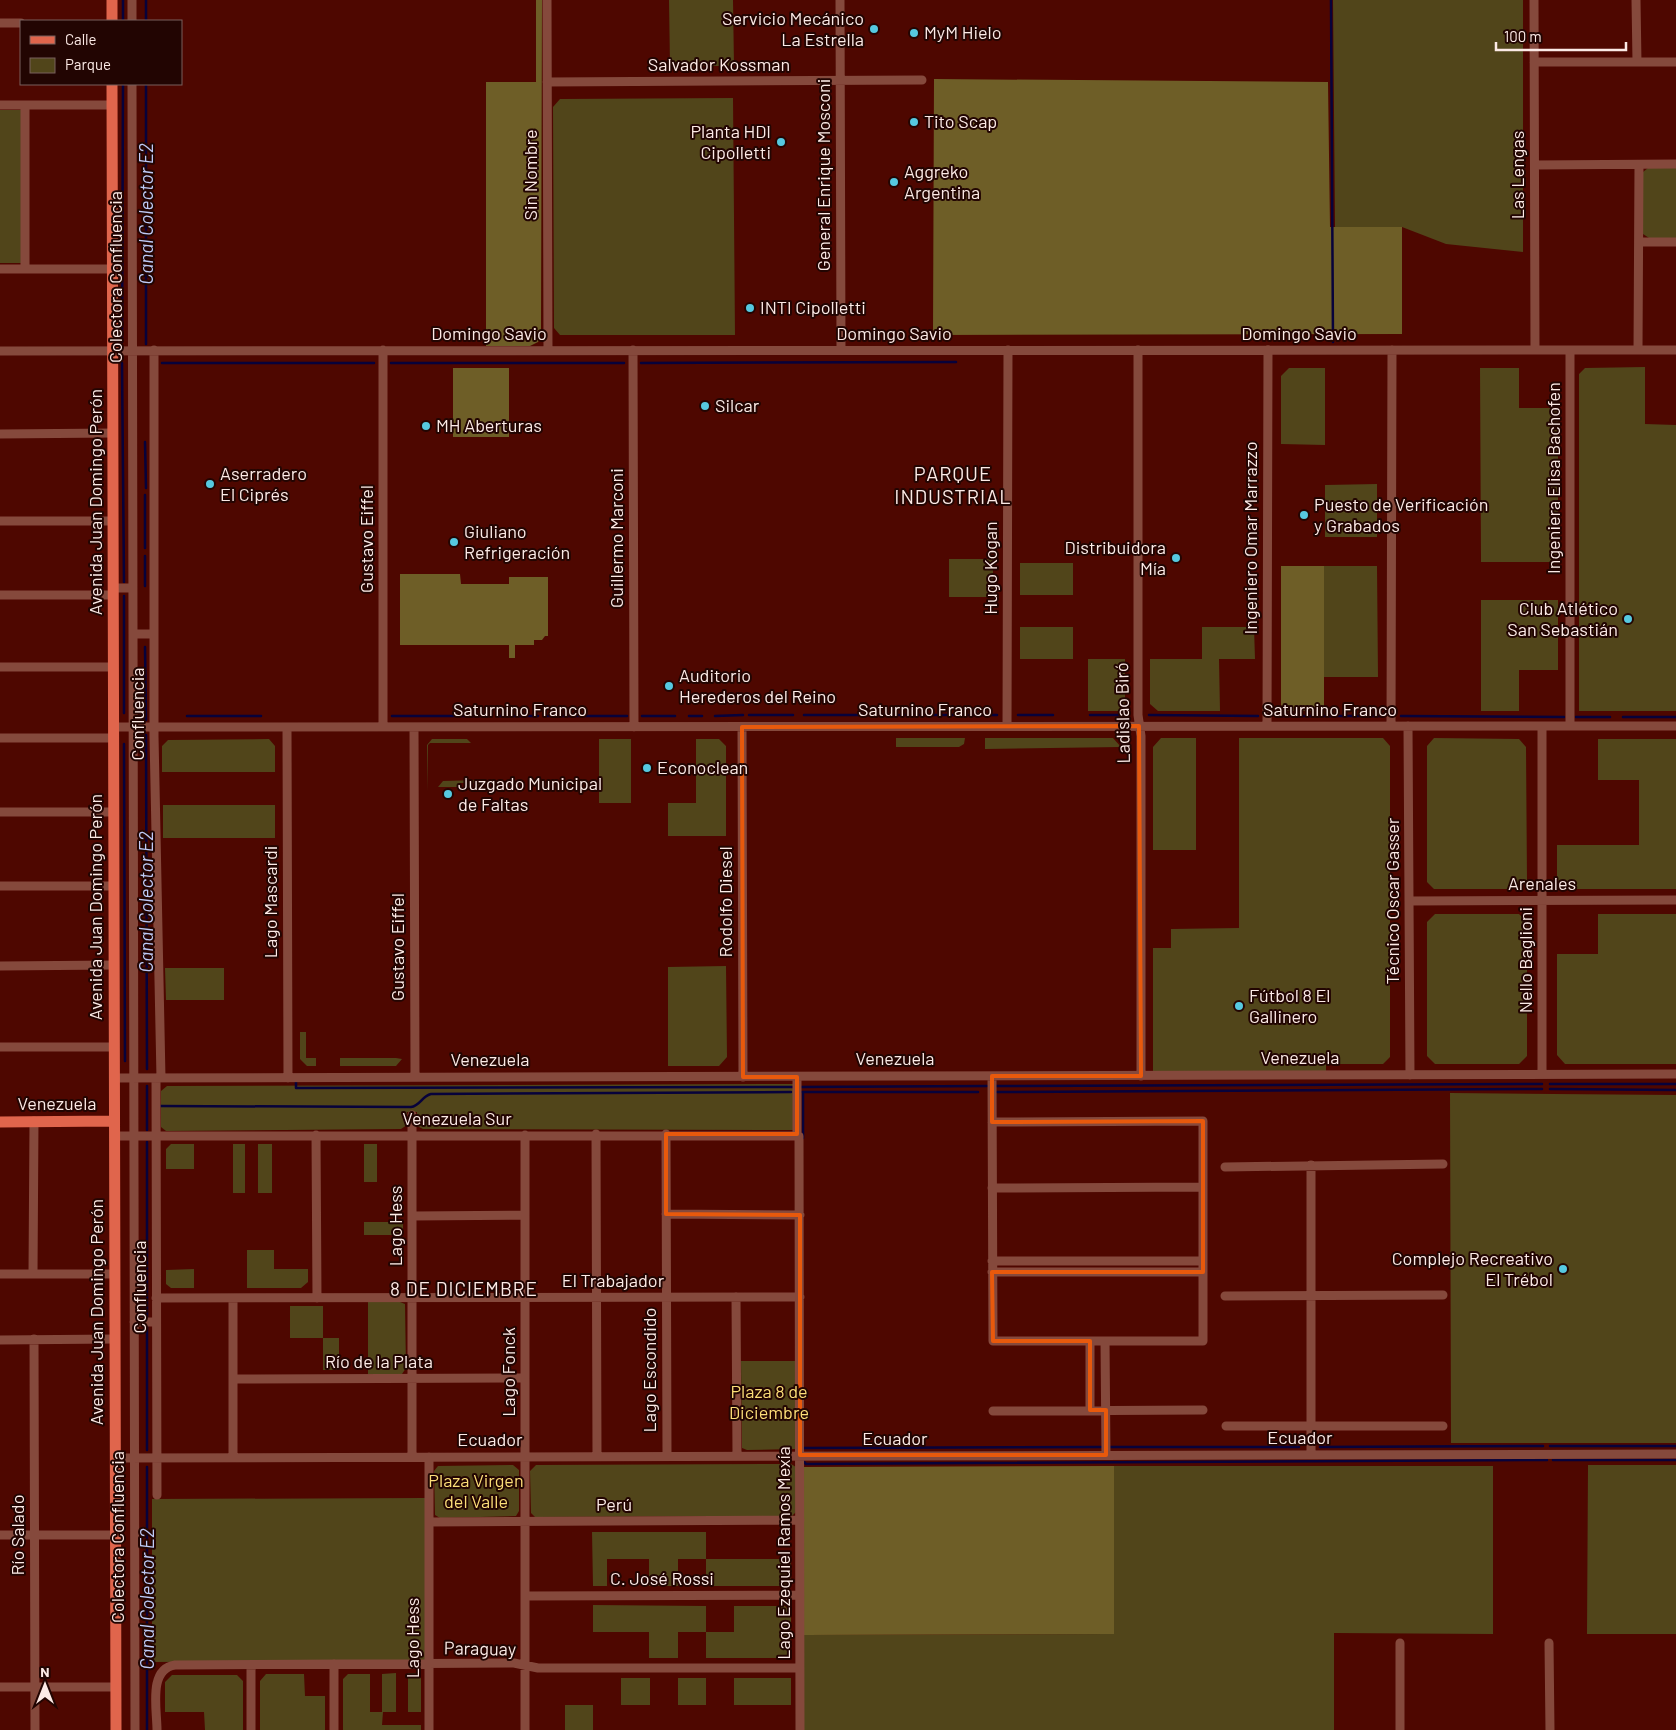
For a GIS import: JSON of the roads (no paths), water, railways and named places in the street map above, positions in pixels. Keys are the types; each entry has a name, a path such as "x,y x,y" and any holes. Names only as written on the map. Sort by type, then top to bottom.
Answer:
{"main road":[{"path":"112,0 112,20"},
{"name":"Avenida Juan Domingo Perón","path":"112,85 116,1730"},
{"name":"Venezuela","path":"0,1122 114,1121"}],"street":[{"path":"132,0 132,20"},
{"name":"Sin Nombre","path":"547,0 548,350"},
{"name":"General Enrique Mosconi","path":"840,0 841,350"},
{"name":"Las Lengas","path":"1534,0 1535,350"},
{"path":"1636,0 1637,62"},
{"path":"0,23 20,23"},
{"path":"1534,62 1676,62"},
{"name":"Salvador Kossman","path":"547,82 922,80"},
{"name":"Colectora Confluencia","path":"132,85 135,1730"},
{"path":"0,105 112,105"},
{"path":"25,105 25,269"},
{"path":"1534,166 1676,164"},
{"path":"1638,165 1638,350"},
{"path":"1638,242 1676,242"},
{"path":"0,269 113,269"},
{"name":"Confluencia","path":"154,350 154,727 159,1078 156,1136 157,1495"},
{"name":"Gustavo Eiffel","path":"383,350 383,727"},
{"name":"Guillermo Marconi","path":"633,350 634,726"},
{"name":"Hugo Kogan","path":"1007,726 1008,350"},
{"name":"Ladislao Biró","path":"1138,350 1141,1076"},
{"name":"Ingeniero Omar Marrazzo","path":"1267,726 1268,350"},
{"path":"1391,726 1392,350"},
{"name":"Ingeniera Elisa Bachofen","path":"1570,350 1570,726"},
{"name":"Domingo Savio","path":"0,351 1676,350"},
{"path":"0,434 113,434"},
{"path":"0,522 113,521"},
{"path":"0,596 113,592 133,588"},
{"path":"133,634 154,634"},
{"path":"0,667 114,667"},
{"name":"Rodolfo Diesel","path":"742,726 743,1077"},
{"name":"Técnico Oscar Gasser","path":"1408,726 1410,1075"},
{"name":"Nello Baglioni","path":"1542,726 1542,1074"},
{"name":"Saturnino Franco","path":"0,738 114,732 133,727 1676,726"},
{"name":"Lago Mascardi","path":"287,727 288,1078"},
{"name":"Gustavo Eiffel","path":"414,727 415,1077"},
{"path":"0,812 114,812"},
{"path":"0,886 114,886"},
{"name":"Arenales","path":"1409,901 1676,900"},
{"path":"0,966 114,965"},
{"path":"0,1047 114,1047"},
{"name":"Venezuela","path":"114,1078 1676,1074"},
{"name":"Lago Ezequiel Ramos Mexía","path":"797,1076 800,1214 800,1730"},
{"path":"992,1076 992,1122 992,1188 992,1261 992,1272 993,1341 1202,1341 1203,1121 992,1122"},
{"name":"Lago Hess","path":"412,1115 412,1457"},
{"path":"33,1274 34,1122"},
{"path":"596,1134 597,1456"},
{"name":"Lago Escondido","path":"666,1134 666,1456"},
{"path":"316,1135 317,1298"},
{"name":"Lago Fonck","path":"525,1135 525,1730"},
{"name":"Venezuela Sur","path":"114,1136 798,1135"},
{"path":"1225,1167 1443,1164"},
{"path":"1308,1454 1311,1165"},
{"path":"992,1188 1203,1187"},
{"path":"666,1214 800,1214"},
{"path":"412,1216 525,1215"},
{"path":"992,1261 1203,1261"},
{"path":"992,1272 1203,1272"},
{"path":"0,1274 115,1274"},
{"path":"1225,1296 1443,1295"},
{"path":"736,1297 737,1456"},
{"name":"El Trabajador","path":"156,1298 800,1297"},
{"path":"233,1298 233,1458"},
{"path":"134,1322 156,1322"},
{"path":"0,1340 115,1340"},
{"name":"Río Salado","path":"34,1340 35,1730"},
{"path":"1090,1341 1090,1410"},
{"path":"1105,1341 1106,1455"},
{"name":"Río de la Plata","path":"233,1379 525,1378"},
{"path":"993,1410 1202,1410"},
{"path":"1226,1426 1443,1426"},
{"name":"Ecuador","path":"115,1458 1676,1454"},
{"name":"Lago Hess","path":"428,1730 429,1457"},
{"name":"Perú","path":"429,1522 800,1520"},
{"path":"0,1535 115,1535"},
{"name":"C. José Rossi","path":"525,1596 800,1595"},
{"path":"1400,1643 1400,1730"},
{"path":"1549,1643 1550,1730"},
{"name":"Paraguay","path":"157,1730 157,1680 161,1671 175,1665 514,1663 538,1668 800,1668"},
{"path":"251,1664 251,1730"},
{"path":"334,1664 334,1730"},
{"path":"0,1687 116,1687"}],"waterway":[{"path":"123,0 123,20"},
{"name":"Canal Colector E2","path":"146,0 146,20"},
{"path":"1331,0 1333,342"},
{"path":"122,342 123,85"},
{"name":"Canal Colector E2","path":"146,85 146,344"},
{"path":"641,363 956,362"},
{"path":"122,363 124,582"},
{"path":"162,363 374,363"},
{"path":"391,363 624,363"},
{"name":"Canal Colector E2","path":"145,442 146,488"},
{"name":"Canal Colector E2","path":"145,495 145,548"},
{"name":"Canal Colector E2","path":"145,556 145,586"},
{"path":"124,596 124,713"},
{"name":"Canal Colector E2","path":"145,647 146,720"},
{"path":"715,716 743,715"},
{"path":"749,715 793,715"},
{"path":"804,715 997,715"},
{"path":"1018,715 1053,715"},
{"path":"1090,715 1127,715"},
{"path":"1149,715 1258,716"},
{"path":"187,716 261,716"},
{"path":"392,716 487,716"},
{"path":"499,716 538,716"},
{"path":"546,716 627,716"},
{"path":"642,716 675,716"},
{"path":"689,716 702,716"},
{"path":"1276,716 1382,716"},
{"path":"1401,716 1564,717"},
{"path":"1576,717 1610,717"},
{"path":"1623,717 1676,717"},
{"name":"Canal Colector E2","path":"146,735 147,1069"},
{"path":"124,744 125,1061"},
{"path":"296,1079 296,1088 794,1087"},
{"path":"995,1086 1542,1084"},
{"path":"1550,1084 1676,1084"},
{"name":"Canal Colector E2","path":"147,1086 147,1130"},
{"path":"800,1087 987,1086"},
{"path":"997,1092 1542,1089"},
{"path":"1550,1089 1676,1090"},
{"path":"160,1106 411,1107 417,1105 431,1094 791,1092"},
{"path":"802,1092 978,1092"},
{"path":"803,1092 803,1138"},
{"name":"Canal Colector E2","path":"147,1142 147,1318"},
{"name":"Canal Colector E2","path":"147,1325 147,1450"},
{"path":"1320,1447 1543,1446"},
{"path":"1550,1446 1676,1446"},
{"path":"803,1448 1101,1447"},
{"path":"1110,1447 1299,1447"},
{"path":"803,1461 806,1464 1547,1460"},
{"path":"1553,1460 1676,1460"},
{"name":"Canal Colector E2","path":"147,1467 147,1730"}],"place":[{"name":"Servicio Mecánico La Estrella","path":"874,29"},
{"name":"MyM Hielo","path":"914,33"},
{"name":"Tito Scap","path":"914,122"},
{"name":"Planta HDI Cipolletti","path":"781,142"},
{"name":"Aggreko Argentina","path":"894,182"},
{"name":"INTI Cipolletti","path":"750,308"},
{"name":"Silcar","path":"705,406"},
{"name":"MH Aberturas","path":"426,426"},
{"name":"Aserradero El Ciprés","path":"210,484"},
{"name":"Puesto de Verificación y Grabados","path":"1304,515"},
{"name":"Giuliano Refrigeración","path":"454,542"},
{"name":"Distribuidora Mía","path":"1176,558"},
{"name":"Club Atlético San Sebastián","path":"1628,619"},
{"name":"Auditorio Herederos del Reino","path":"669,686"},
{"name":"Econoclean","path":"647,768"},
{"name":"Juzgado Municipal de Faltas","path":"448,794"},
{"name":"Fútbol 8 El Gallinero","path":"1239,1006"},
{"name":"Complejo Recreativo El Trébol","path":"1563,1269"}],"district":[{"name":"PARQUE INDUSTRIAL","path":"953,486"},
{"name":"8 DE DICIEMBRE","path":"464,1289"}],"park label":[{"name":"Plaza 8 de Diciembre","path":"769,1402"},
{"name":"Plaza Virgen del Valle","path":"476,1491"}]}
